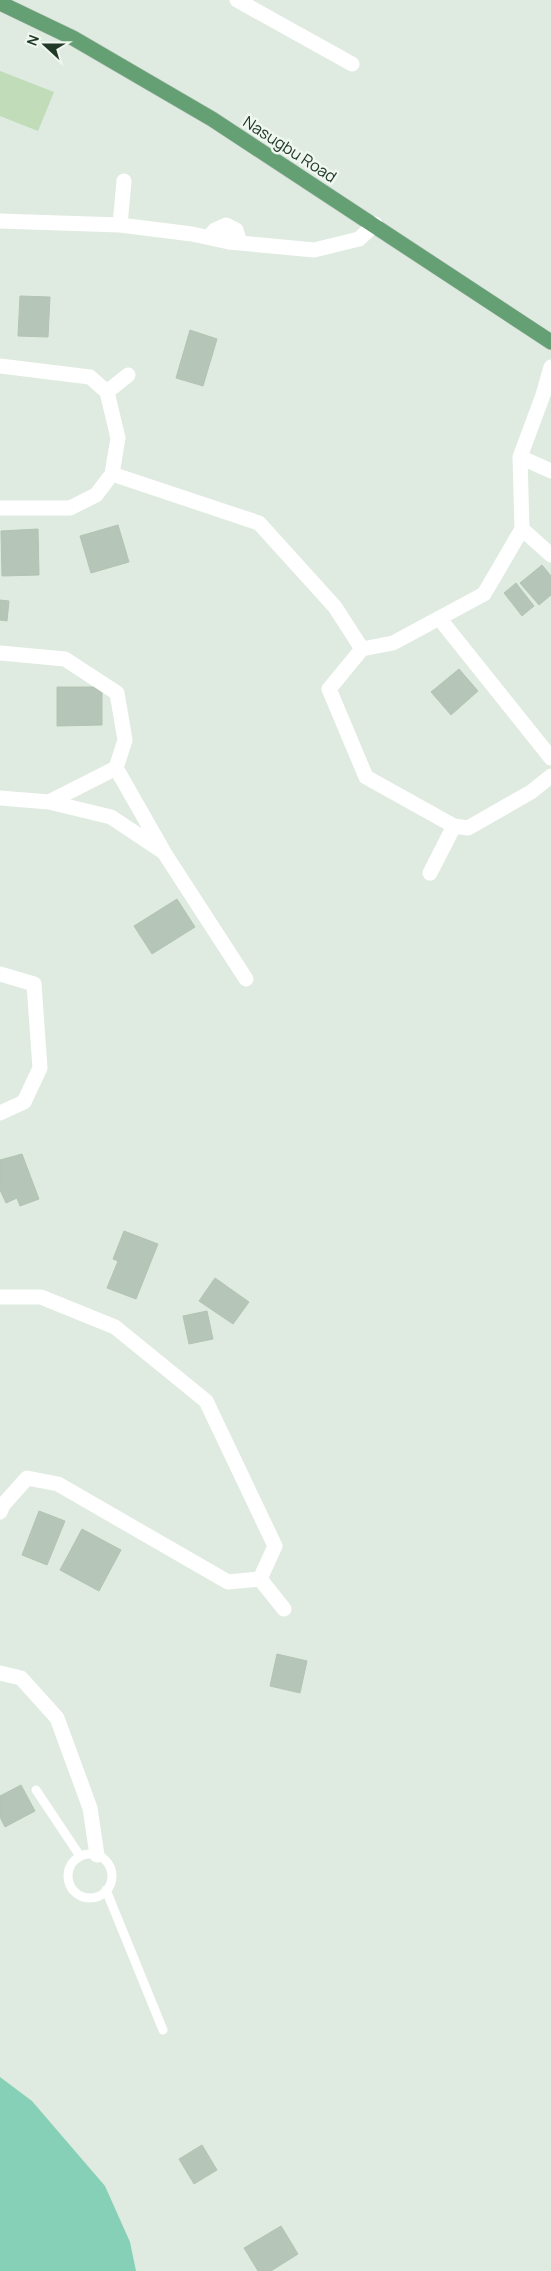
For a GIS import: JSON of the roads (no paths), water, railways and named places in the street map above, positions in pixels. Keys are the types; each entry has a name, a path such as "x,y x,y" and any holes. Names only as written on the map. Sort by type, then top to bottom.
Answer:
{"main road":[{"name":"Nasugbu Road","path":"0,3 73,38 212,119 375,224 551,342"}],"street":[{"path":"237,0 352,64"},
{"path":"120,225 124,181"},
{"path":"0,221 120,225 240,243 314,250 359,239 375,224"},
{"path":"0,366 90,377 107,392 118,438 112,474 96,496 70,508 0,508"},
{"path":"551,367 543,395 520,457 522,530 484,594 393,643 362,649 330,689 366,777 454,826 468,828 531,792 551,776"},
{"path":"107,392 128,375"},
{"path":"520,457 551,471"},
{"path":"112,474 259,523 335,607 362,649"},
{"path":"522,530 551,555"},
{"path":"439,618 551,758"},
{"path":"0,653 65,659 117,693 125,740 116,768 49,802"},
{"path":"116,768 165,854 246,979"},
{"path":"0,798 49,802 110,817 165,854"},
{"path":"430,873 454,826"},
{"path":"0,974 34,984 40,1068 24,1102 0,1113"},
{"path":"0,1297 41,1297 116,1327 206,1401 275,1546 260,1579"},
{"path":"0,1512 3,1505 27,1478 58,1484 228,1582 260,1579"},
{"path":"260,1579 284,1609"},
{"path":"0,1673 21,1678 57,1718 90,1808 97,1855"}],"lane":[{"path":"36,1790 80,1856"},
{"path":"86,1854 97,1855 105,1860 110,1868 112,1877 106,1890 99,1896 89,1898 80,1895 73,1889 69,1880 69,1871 73,1862 80,1856 86,1854"},
{"path":"106,1890 163,2030"}]}
